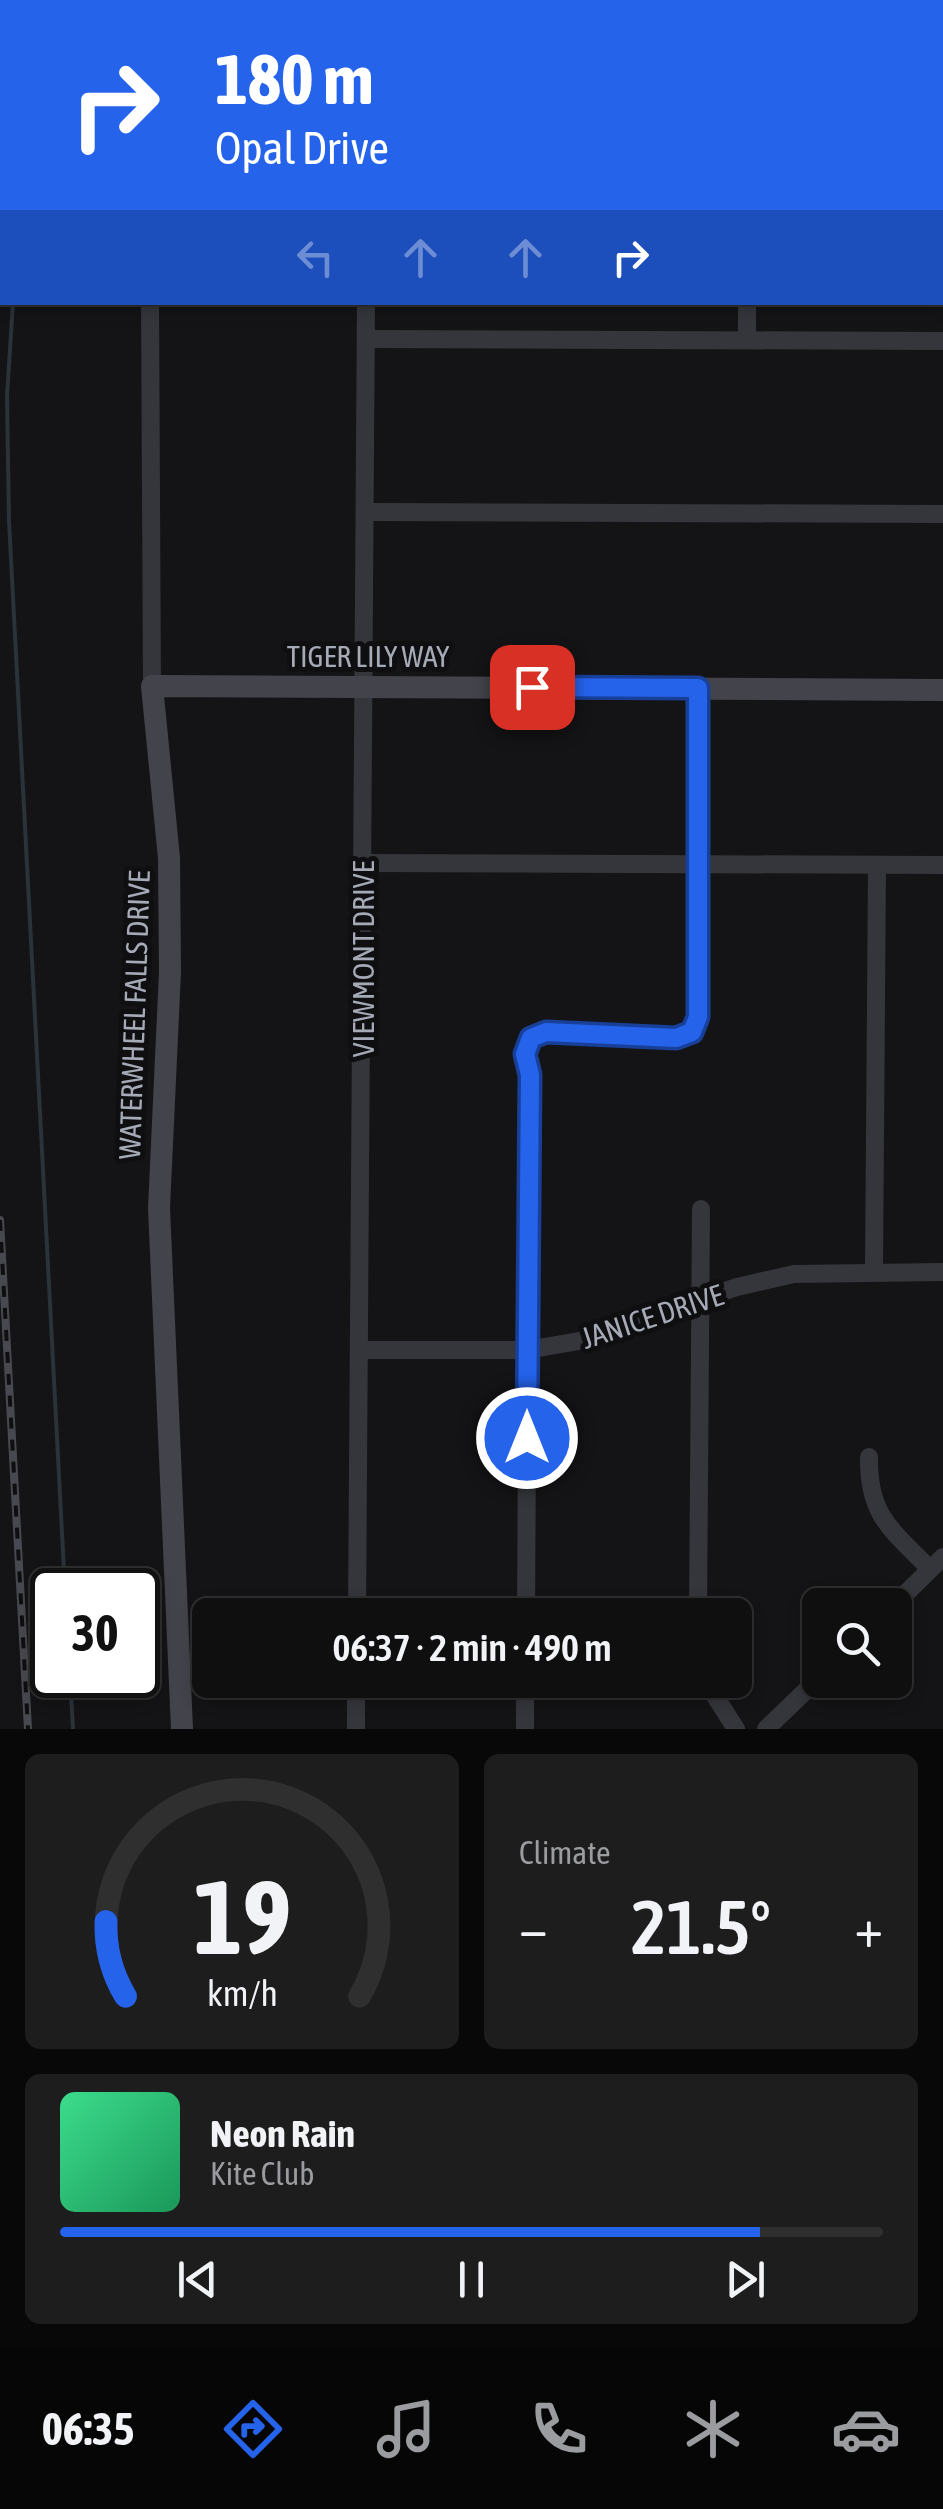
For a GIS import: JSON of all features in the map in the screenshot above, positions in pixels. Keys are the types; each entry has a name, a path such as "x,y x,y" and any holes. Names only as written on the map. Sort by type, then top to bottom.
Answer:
{"street":[{"name":"WATERWHEEL FALLS DRIVE","path":"150,305 152,686 168,858 170,972 159,1208 182,1729"},
{"name":"VIEWMONT DRIVE","path":"357,1598 366,305"},
{"path":"747,305 747,340"},
{"path":"366,339 943,341"},
{"path":"365,512 943,514"},
{"name":"TIGER LILY WAY","path":"152,686 943,690"},
{"path":"526,1598 530,1075 525,1054 531,1038 546,1032 676,1038 692,1032 698,1017 698,688"},
{"path":"364,863 943,865"},
{"path":"874,1271 877,865"},
{"path":"698,1598 701,1209"},
{"name":"JANICE DRIVE","path":"359,1350 527,1350 579,1341 700,1300 794,1274 943,1272"},
{"path":"869,1457 872,1502 882,1520 937,1563 911,1588"},
{"path":"766,1729 802,1694"},
{"path":"356,1698 356,1729"},
{"path":"525,1698 525,1729"},
{"path":"716,1698 736,1729"}],"waterway":[{"path":"13,305 7,396 9,521 64,1568"},
{"path":"71,1698 73,1729"}],"railway":[{"path":"0,1220 28,1729"}],"route":[{"path":"527,1438 530,1075 525,1054 531,1038 546,1032 564,1036 676,1038 692,1032 698,1017 698,688 532,687"}]}
